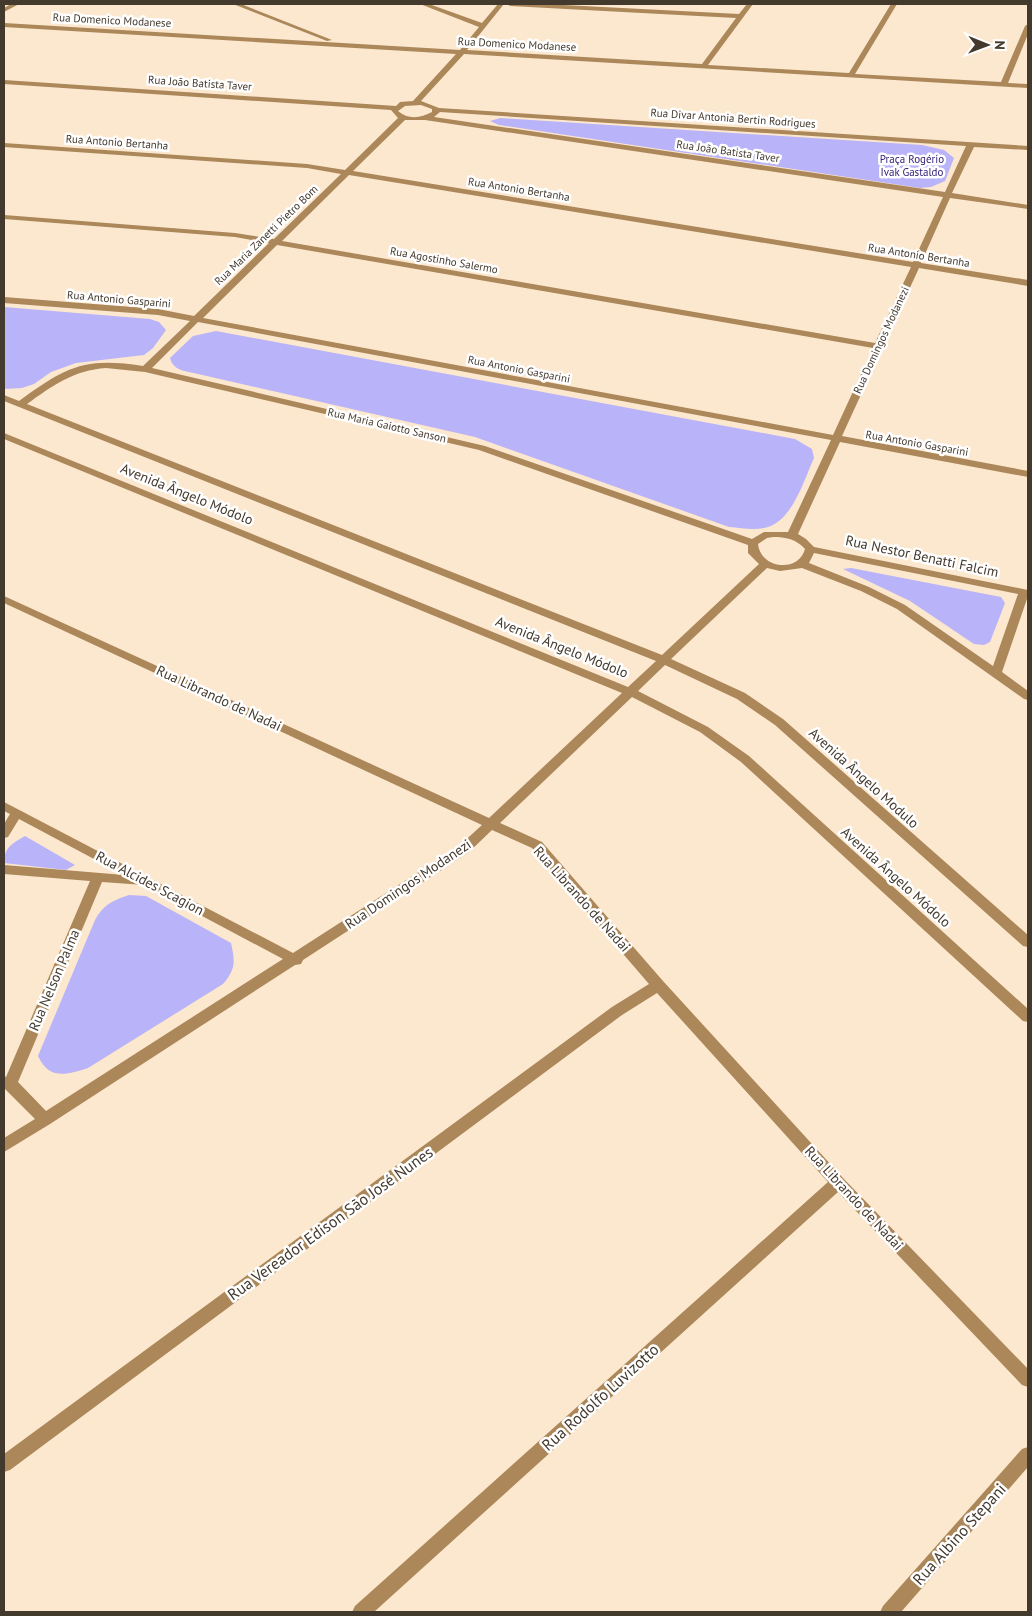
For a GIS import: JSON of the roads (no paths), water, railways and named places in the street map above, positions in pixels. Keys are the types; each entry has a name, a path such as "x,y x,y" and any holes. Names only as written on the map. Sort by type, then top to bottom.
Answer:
{"street":[{"path":"4,10 16,4"},
{"path":"236,4 342,45"},
{"path":"423,4 483,26"},
{"path":"404,118 395,114 396,108 403,104 416,102 462,52 501,4"},
{"path":"510,4 741,16"},
{"path":"704,66 750,4"},
{"path":"851,75 894,4"},
{"name":"Rua Domenico Modanese","path":"4,25 1028,86"},
{"path":"1004,84 1028,26"},
{"path":"272,41 296,27"},
{"name":"Rua João Batista Taver","path":"4,82 396,108"},
{"name":"Rua Divar Antonia Bertin Rodrigues","path":"416,102 428,104 436,110 1028,148"},
{"path":"424,118 433,115 436,110"},
{"path":"481,127 487,113"},
{"name":"Rua João Batista Taver","path":"404,118 424,118 1028,207"},
{"name":"Rua Maria Zanetti Pietro Bom","path":"144,369 404,118"},
{"name":"Rua Domingos Modanezi","path":"792,535 971,144"},
{"name":"Rua Antonio Bertanha","path":"4,145 307,166 1028,283"},
{"name":"Rua Agostinho Salermo","path":"4,216 235,235 878,346"},
{"name":"Rua Antonio Gasparini","path":"4,300 158,312 1028,474"},
{"name":"Rua Maria Gaiotto Sanson","path":"21,404 63,374 81,367 102,364 144,369 482,448 753,544"},
{"name":"Avenida Ângelo Módolo","path":"4,398 662,660"},
{"name":"Avenida Ângelo Módolo","path":"4,436 631,692 697,723 721,738 1028,1017"},
{"path":"764,535 792,535 806,543 810,548 808,559 802,564 785,568 765,564 753,554 753,544 764,535"},
{"name":"Rua Nestor Benatti Falcim","path":"810,548 1026,593"},
{"name":"Rua Domingos Modanezi","path":"4,1146 296,960 464,850 765,564"},
{"path":"802,564 865,589 902,607 1028,696"},
{"path":"996,673 1026,593"},
{"name":"Rua Librando de Nadai","path":"4,599 537,845 658,985 838,1182 1028,1380"},
{"name":"Avenida Ângelo Modulo","path":"662,660 741,696 779,722 1028,942"},
{"name":"Rua Alcides Scagion","path":"4,806 296,960"},
{"path":"4,834 17,813"},
{"path":"4,868 148,882"},
{"name":"Rua Nelson Palma","path":"7,1082 98,877"},
{"name":"Rua Vereador Edison São José Nunes","path":"4,1464 618,1011 658,985"},
{"path":"7,1082 45,1120"},
{"name":"Rua Rodolfo Luvizotto","path":"361,1612 838,1182"},
{"name":"Rua Albino Stepani","path":"889,1612 1028,1455"}],"park label":[{"name":"Praça Rogério Ivak Gastaldo","path":"912,165"}]}
